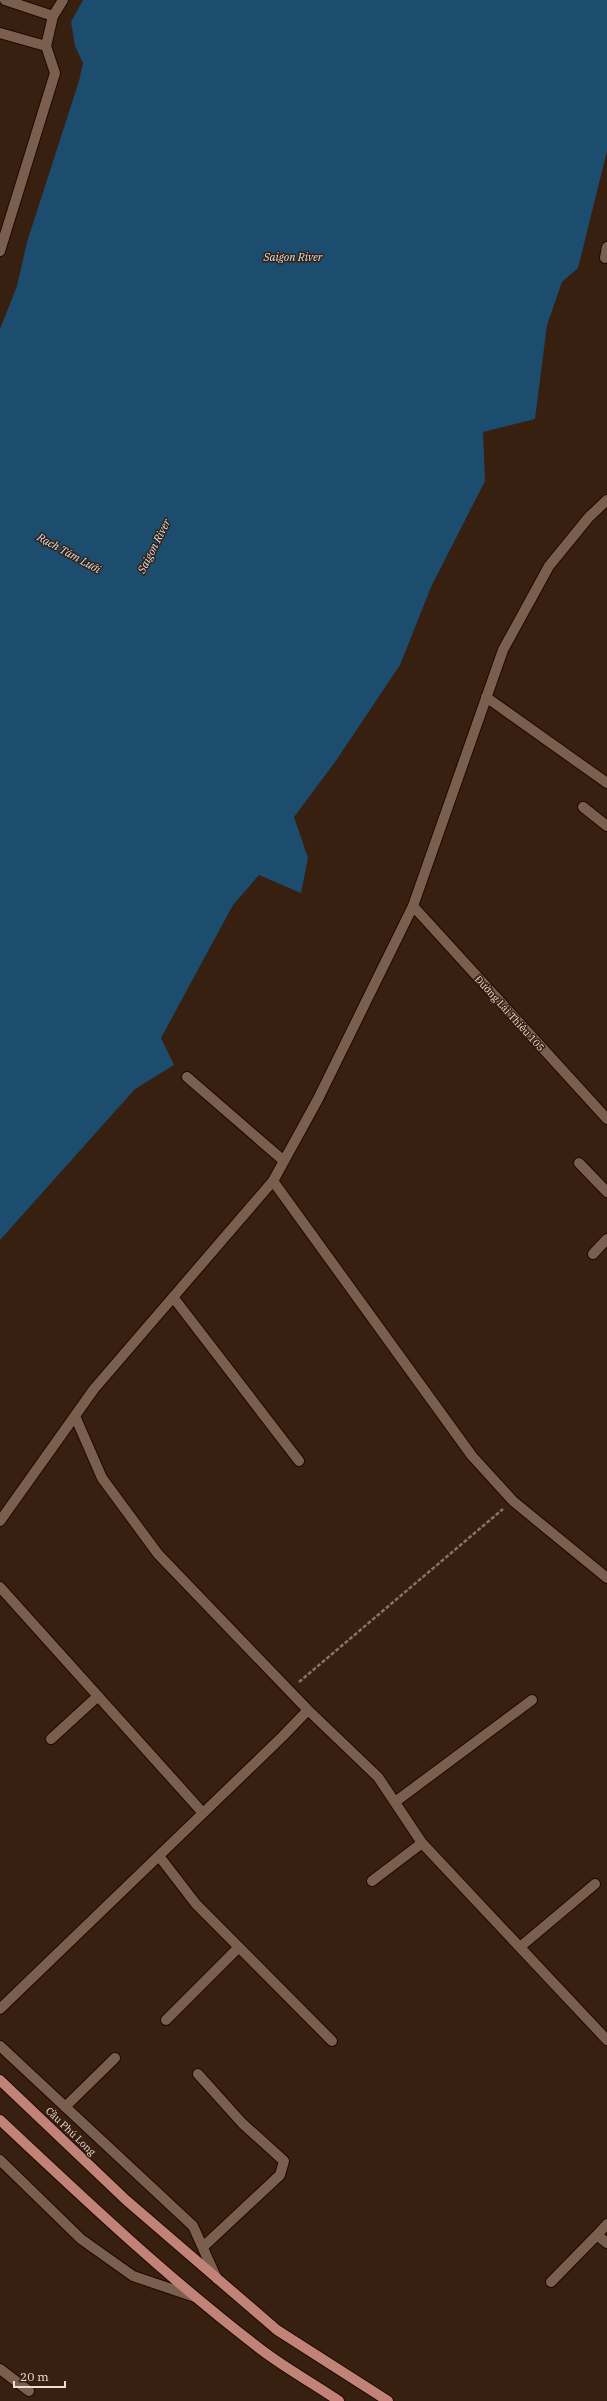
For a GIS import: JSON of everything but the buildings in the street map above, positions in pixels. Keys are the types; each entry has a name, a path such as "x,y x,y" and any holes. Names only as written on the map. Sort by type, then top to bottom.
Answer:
{"main road":[{"name":"Cầu Phú Long","path":"0,2080 126,2200 218,2281 277,2330 388,2401"},
{"path":"0,2120 110,2223 196,2297 265,2352 339,2401"}],"street":[{"path":"5,0 53,16"},
{"path":"0,251 55,73 46,46 53,16 63,0"},
{"path":"0,33 46,46"},
{"path":"605,258 607,246"},
{"path":"0,1521 94,1389 273,1180 322,1091 413,906 503,650 549,566 589,517 607,500"},
{"path":"486,697 607,784"},
{"path":"583,807 607,826"},
{"name":"Đường Lái Thiêu 105","path":"413,906 607,1119"},
{"path":"187,1077 284,1161"},
{"path":"579,1163 607,1192"},
{"path":"273,1180 472,1456 513,1501 607,1578"},
{"path":"593,1254 607,1239"},
{"path":"173,1297 299,1461"},
{"path":"75,1416 102,1478 158,1554 288,1690 378,1777 422,1843 607,2040"},
{"path":"0,1587 203,1813"},
{"path":"51,1739 98,1696"},
{"path":"395,1802 532,1700"},
{"path":"0,2009 308,1710"},
{"path":"372,1881 422,1843"},
{"path":"158,1856 196,1904 332,2041"},
{"path":"520,1947 595,1884"},
{"path":"166,2020 238,1948"},
{"path":"0,2046 193,2226 218,2281"},
{"path":"65,2108 115,2058"},
{"path":"198,2074 242,2123 284,2161 280,2175 203,2247"},
{"path":"0,2160 81,2239 133,2276 196,2297"},
{"path":"551,2282 607,2224"},
{"path":"597,2235 607,2243"},
{"path":"0,2369 29,2391"}],"path":[{"path":"288,1690 513,1501"}],"water":[{"name":"Saigon River","path":"83,0 607,0 607,151 578,268 562,282 547,325 535,419 483,432 485,481 431,587 400,665 335,762 294,817 308,858 301,893 259,875 233,905 161,1038 174,1065 135,1089 0,1240 0,329 17,286 27,242 79,81 83,63 75,46 71,22"}],"water label":[{"name":"Rạch Tám Lưới","path":"69,553"}]}
